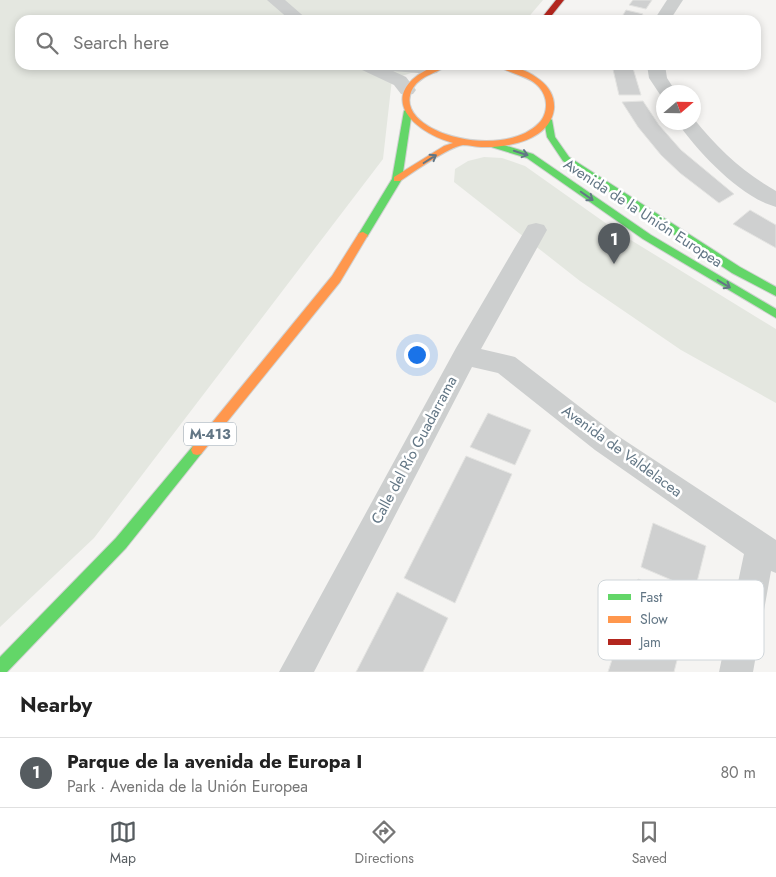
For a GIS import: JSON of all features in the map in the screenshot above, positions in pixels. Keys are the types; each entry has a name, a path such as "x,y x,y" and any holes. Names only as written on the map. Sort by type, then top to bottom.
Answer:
{"main road":[{"path":"548,15 560,0"},
{"path":"407,90 416,78 432,70"},
{"path":"514,70 530,76 544,87"},
{"name":"Avenida de la Unión Europea","path":"542,72 544,87 550,98 552,109 548,120 551,137 566,159 736,270 776,292"},
{"name":"M-413","path":"407,90 405,101 408,111 420,125 439,136 464,142 491,144 516,140 535,131 548,120"},
{"name":"M-413","path":"0,668 122,543 336,279 397,180 408,111"},
{"name":"M-413","path":"397,180 447,148 464,142"},
{"name":"Avenida de la Unión Europea","path":"491,144 530,156 647,237 776,314"}],"street":[{"path":"274,0 294,15"},
{"path":"665,15 675,0"},
{"path":"377,70 400,81 407,90"},
{"path":"657,70 658,78 662,85"},
{"path":"692,130 699,139 731,168 776,200"},
{"name":"Calle del Río Guadarrama","path":"296,672 465,355 536,230"},
{"name":"Avenida de Valdelacea","path":"465,355 506,364 605,442 768,554"},
{"path":"761,580 768,554"}],"shaded area":[{"path":"0,0 543,0 530,15 15,15 15,70 421,70 392,79 383,159 94,538 0,627"},
{"path":"484,157 502,158 525,166 621,234 776,329 776,403 681,350 580,281 454,182 455,169 468,161"}],"building":[{"path":"633,0 652,0 646,9 629,5"},
{"path":"626,10 643,14 642,15 623,15"},
{"path":"613,70 634,70 641,95 619,95"},
{"path":"643,101 656,120 656,130 663,130 681,150 734,194 719,203 680,173 661,155 638,127 622,102"},
{"path":"750,210 776,225 776,248 733,224"},
{"path":"488,413 531,430 515,465 470,447"},
{"path":"466,456 512,474 455,603 404,578"},
{"path":"653,523 706,546 698,580 672,580 641,567"},
{"path":"397,592 448,618 423,672 356,672"},
{"path":"612,660 677,660 674,672 608,672"}],"traffic: fast":[{"path":"363,235 397,179 408,111"},
{"path":"548,120 551,137 566,159 736,270 776,292"},
{"path":"491,144 530,156 647,237 776,314"},
{"path":"0,668 121,543 197,450"}],"traffic: slow":[{"path":"431,70 418,78 409,88 406,95 409,111 422,125 441,136 481,145 508,143 520,139 540,127 549,113 550,103 543,87 528,75 516,70"},
{"path":"397,179 447,148 464,142"},
{"path":"197,450 336,279 363,235"}],"traffic: jam":[{"path":"548,15 560,0"}],"place":[{"name":"Parque de la avenida de Europa I","path":"614,264"}]}
